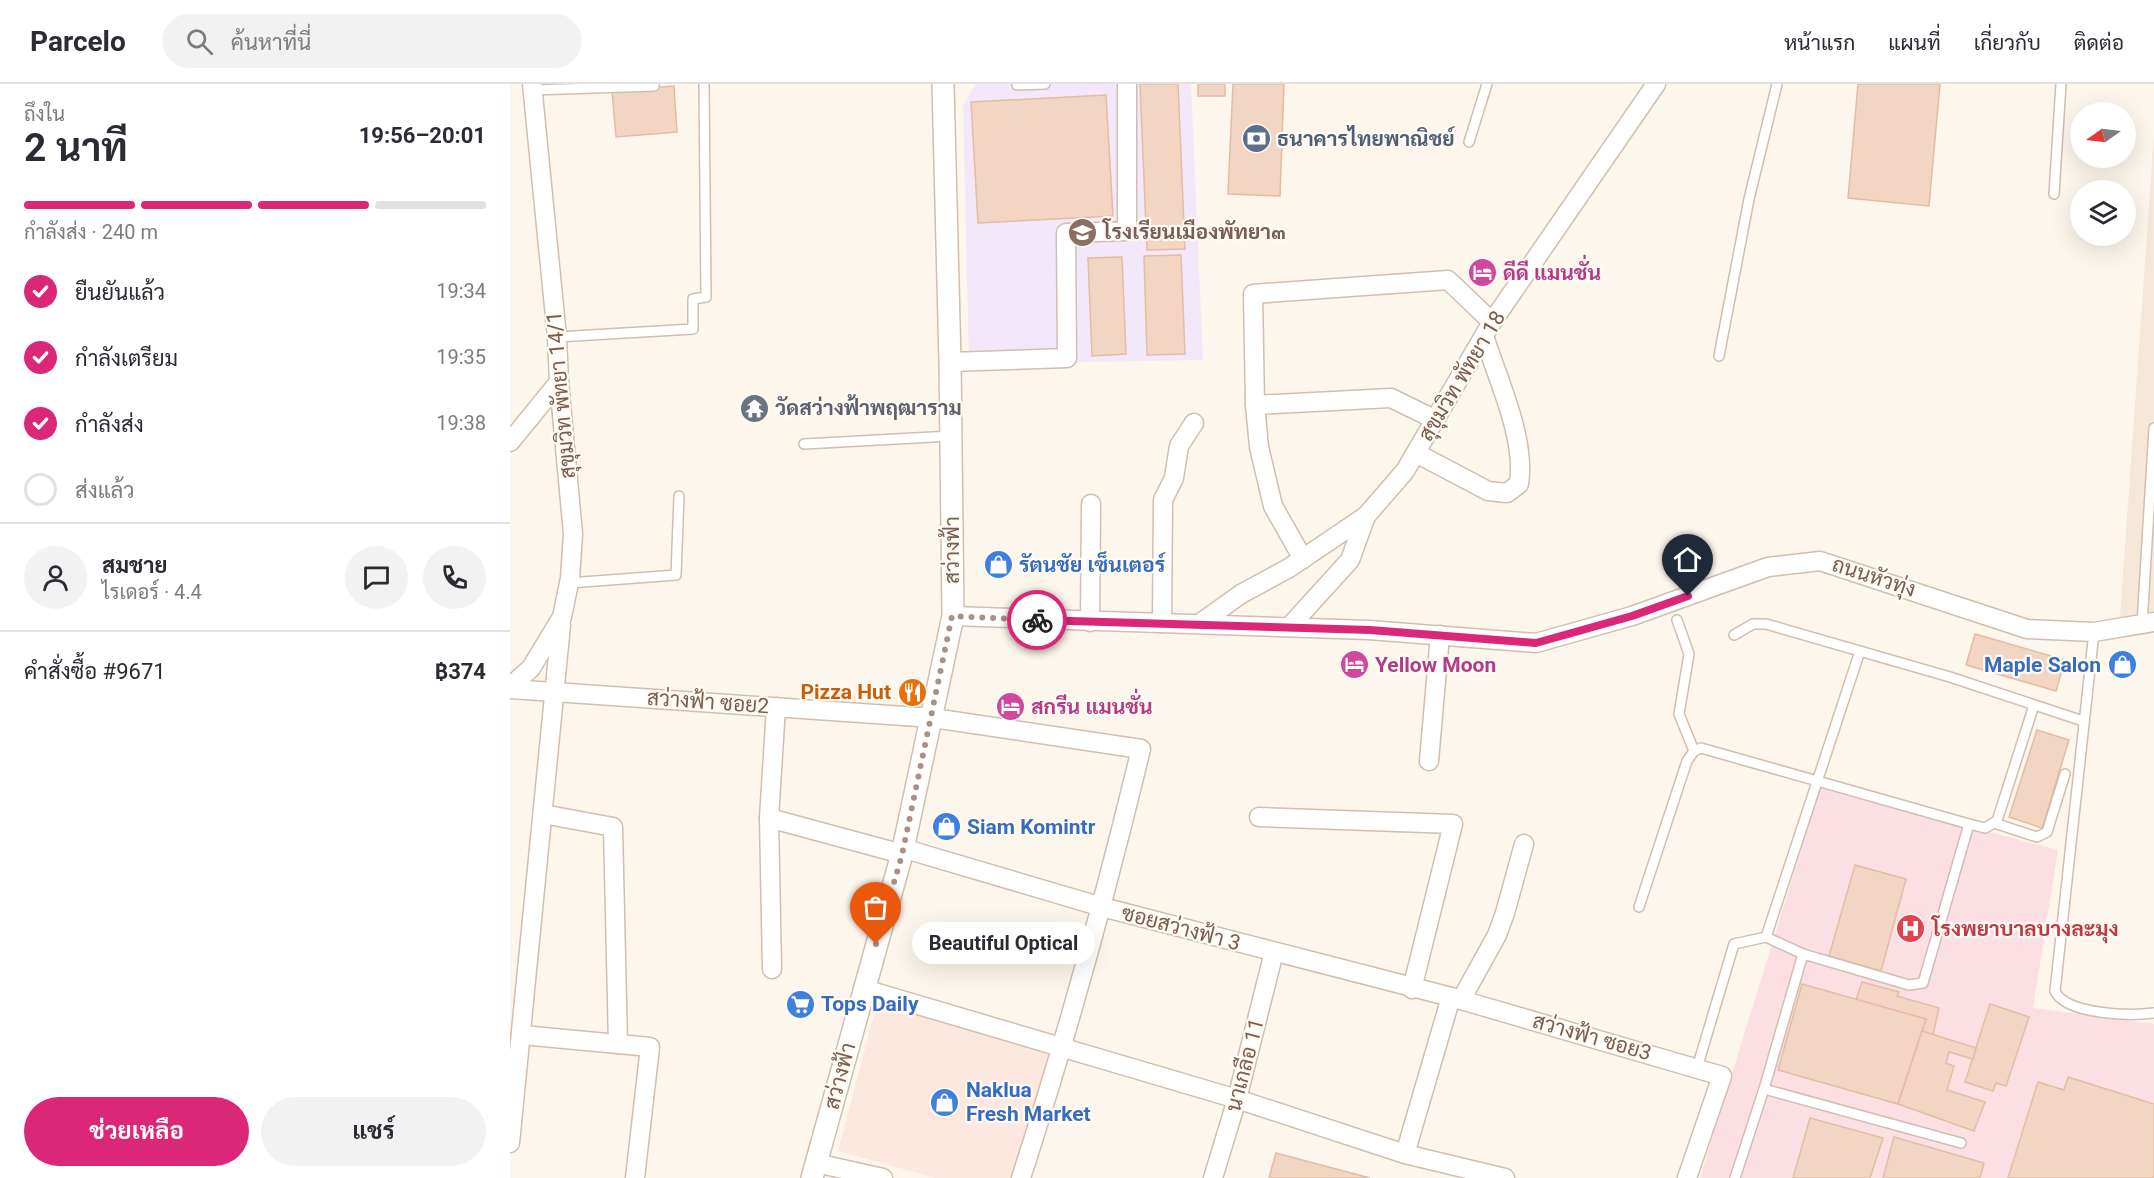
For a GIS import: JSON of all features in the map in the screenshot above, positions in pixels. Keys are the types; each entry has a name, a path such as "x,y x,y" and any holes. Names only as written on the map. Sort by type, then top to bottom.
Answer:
{"street":[{"name":"สว่างฟ้า","path":"814,1170 902,851 933,718 952,616 950,362 942,84"},
{"path":"950,362 1067,358 1066,233 1127,231 1127,84"},
{"name":"สุขุมวิท พัทยา 18","path":"1199,624 1241,594 1303,559 1366,516 1405,471 1488,329 1656,84"},
{"name":"สุขุมวิท พัทยา 14/1","path":"510,688 531,668 562,617 569,583 573,534 557,337 532,87"},
{"path":"1303,559 1273,506 1259,447 1253,294 1448,280 1488,329 1518,442 1521,468 1519,484 1507,493 1488,491 1416,453"},
{"path":"510,442 559,382"},
{"path":"1256,405 1392,398 1436,420"},
{"path":"529,419 547,416 556,421 563,430"},
{"path":"1162,623 1163,500 1174,478 1179,446 1194,423"},
{"path":"1090,622 1091,504"},
{"name":"สุขุมวิท พัทยา 18","path":"1290,626 1350,560 1366,516"},
{"name":"ถนนหัวทุ่ง","path":"952,616 1090,622 1290,626 1536,643 1632,616 1768,567 1820,561 2027,629 2094,632 2148,623"},
{"path":"510,1143 562,617"},
{"path":"1429,761 1440,635"},
{"name":"สว่างฟ้า ซอย2","path":"510,688 933,718 1141,749 1102,907"},
{"path":"772,969 769,818 776,707"},
{"path":"543,814 613,827 618,1044"},
{"path":"1259,817 1453,824 1412,989"},
{"name":"ซอยสว่างฟ้า 3","path":"769,818 902,851 1102,907 1412,989 1456,998"},
{"path":"1405,1154 1456,998 1497,936 1524,844"},
{"path":"1021,1178 1064,1047 1102,907"},
{"name":"นาเกลือ 11","path":"1213,1178 1237,1099 1274,952"},
{"path":"864,989 1237,1099 1405,1154 1505,1178"},
{"name":"สว่างฟ้า ซอย3","path":"1456,998 1722,1076 1687,1178"},
{"path":"522,1035 650,1047 635,1178"},
{"path":"814,1170 883,1178"}],"lane":[{"path":"532,87 654,86 654,84"},
{"path":"557,337 693,329 693,299 706,297 704,84"},
{"path":"1017,85 1045,84"},
{"path":"1468,142 1487,84"},
{"path":"1719,356 1749,199 1777,84"},
{"path":"2054,195 2061,84"},
{"path":"2148,623 2154,428"},
{"path":"804,444 951,436"},
{"path":"569,583 675,574 679,496"},
{"path":"1677,620 1689,654 1679,714 1694,751"},
{"path":"1734,635 1758,623 1860,651 2083,721"},
{"path":"2094,632 2055,991 2064,1003 2075,1008 2117,1013 2154,1012"},
{"path":"1766,937 1860,651"},
{"path":"1694,751 1710,749 1985,828 1994,823 2003,806 2034,705"},
{"path":"1639,907 1681,775 1694,751"},
{"path":"1994,823 2037,837 2047,832 2065,774"},
{"path":"1697,1068 1734,944 1766,937 1803,954 1909,985 1923,983 1969,824"},
{"path":"1735,1178 1764,1089 1803,954"},
{"path":"1764,1089 1961,1143"}],"shaded area":[{"name":"โรงเรียนเมืองพัทยา๓","path":"976,84 1191,84 1203,360 969,364 963,105"},
{"path":"2154,135 2154,612 2120,617"},
{"name":"โรงพยาบาลบางละมุง","path":"1820,788 2058,850 2033,1008 2154,1024 2154,1178 1700,1178"},
{"name":"Naklua Fresh Market","path":"878,1000 1054,1053 1016,1178 935,1178 838,1151"}],"building":[{"path":"1140,84 1178,84 1185,249 1147,250"},
{"path":"1198,84 1225,84 1225,96 1198,96"},
{"name":"ธนาคารไทยพาณิชย์","path":"1233,84 1284,84 1280,196 1228,194"},
{"path":"1858,84 1940,84 1929,206 1848,198"},
{"path":"674,86 677,132 616,137 612,91"},
{"path":"1106,95 1113,216 978,223 971,102"},
{"path":"1181,255 1185,354 1147,355 1144,256"},
{"path":"1122,257 1126,354 1092,356 1088,258"},
{"path":"1975,634 2065,660 2056,691 1966,665"},
{"path":"2037,730 2069,740 2042,828 2009,817"},
{"path":"1855,865 1906,879 1881,971 1829,956"},
{"path":"1862,982 1899,992 1897,996 1939,1008 1933,1035 1922,1031 1926,1019 1856,1000"},
{"path":"1802,984 1926,1019 1898,1104 1778,1070"},
{"path":"1990,1004 2029,1017 2006,1086 1996,1083 1993,1091 1965,1082"},
{"path":"1922,1031 1976,1048 1973,1059 1949,1052 1946,1063 1954,1066 1947,1090 1985,1102 1974,1131 1898,1104"},
{"path":"2068,1077 2154,1104 2154,1178 2008,1178 2038,1082 2064,1090"},
{"path":"1810,1118 1883,1138 1870,1178 1793,1178"},
{"path":"1894,1137 1984,1163 1980,1178 1883,1178"},
{"path":"1276,1153 1370,1178 1269,1178"}],"way so far":[{"path":"876,944 902,855 933,718 952,616 1037,620"}],"place":[{"name":"ธนาคารไทยพาณิชย์","path":"1256,139"},
{"name":"โรงเรียนเมืองพัทยา๓","path":"1082,232"},
{"name":"ดีดี แมนชั่น","path":"1482,273"},
{"name":"วัดสว่างฟ้าพฤฒาราม","path":"754,408"},
{"name":"รัตนชัย เซ็นเตอร์","path":"998,565"},
{"name":"Yellow Moon","path":"1354,665"},
{"name":"Maple Salon","path":"2122,665"},
{"name":"Pizza Hut","path":"912,692"},
{"name":"สกรีน แมนชั่น","path":"1010,707"},
{"name":"Siam Komintr","path":"946,827"},
{"name":"โรงพยาบาลบางละมุง","path":"1911,929"},
{"name":"Beautiful Optical","path":"876,944"},
{"name":"Tops Daily","path":"800,1004"},
{"name":"Naklua Fresh Market","path":"945,1102"}],"route":[{"path":"1037,620 1290,626 1536,643 1632,616 1688,596"}]}
